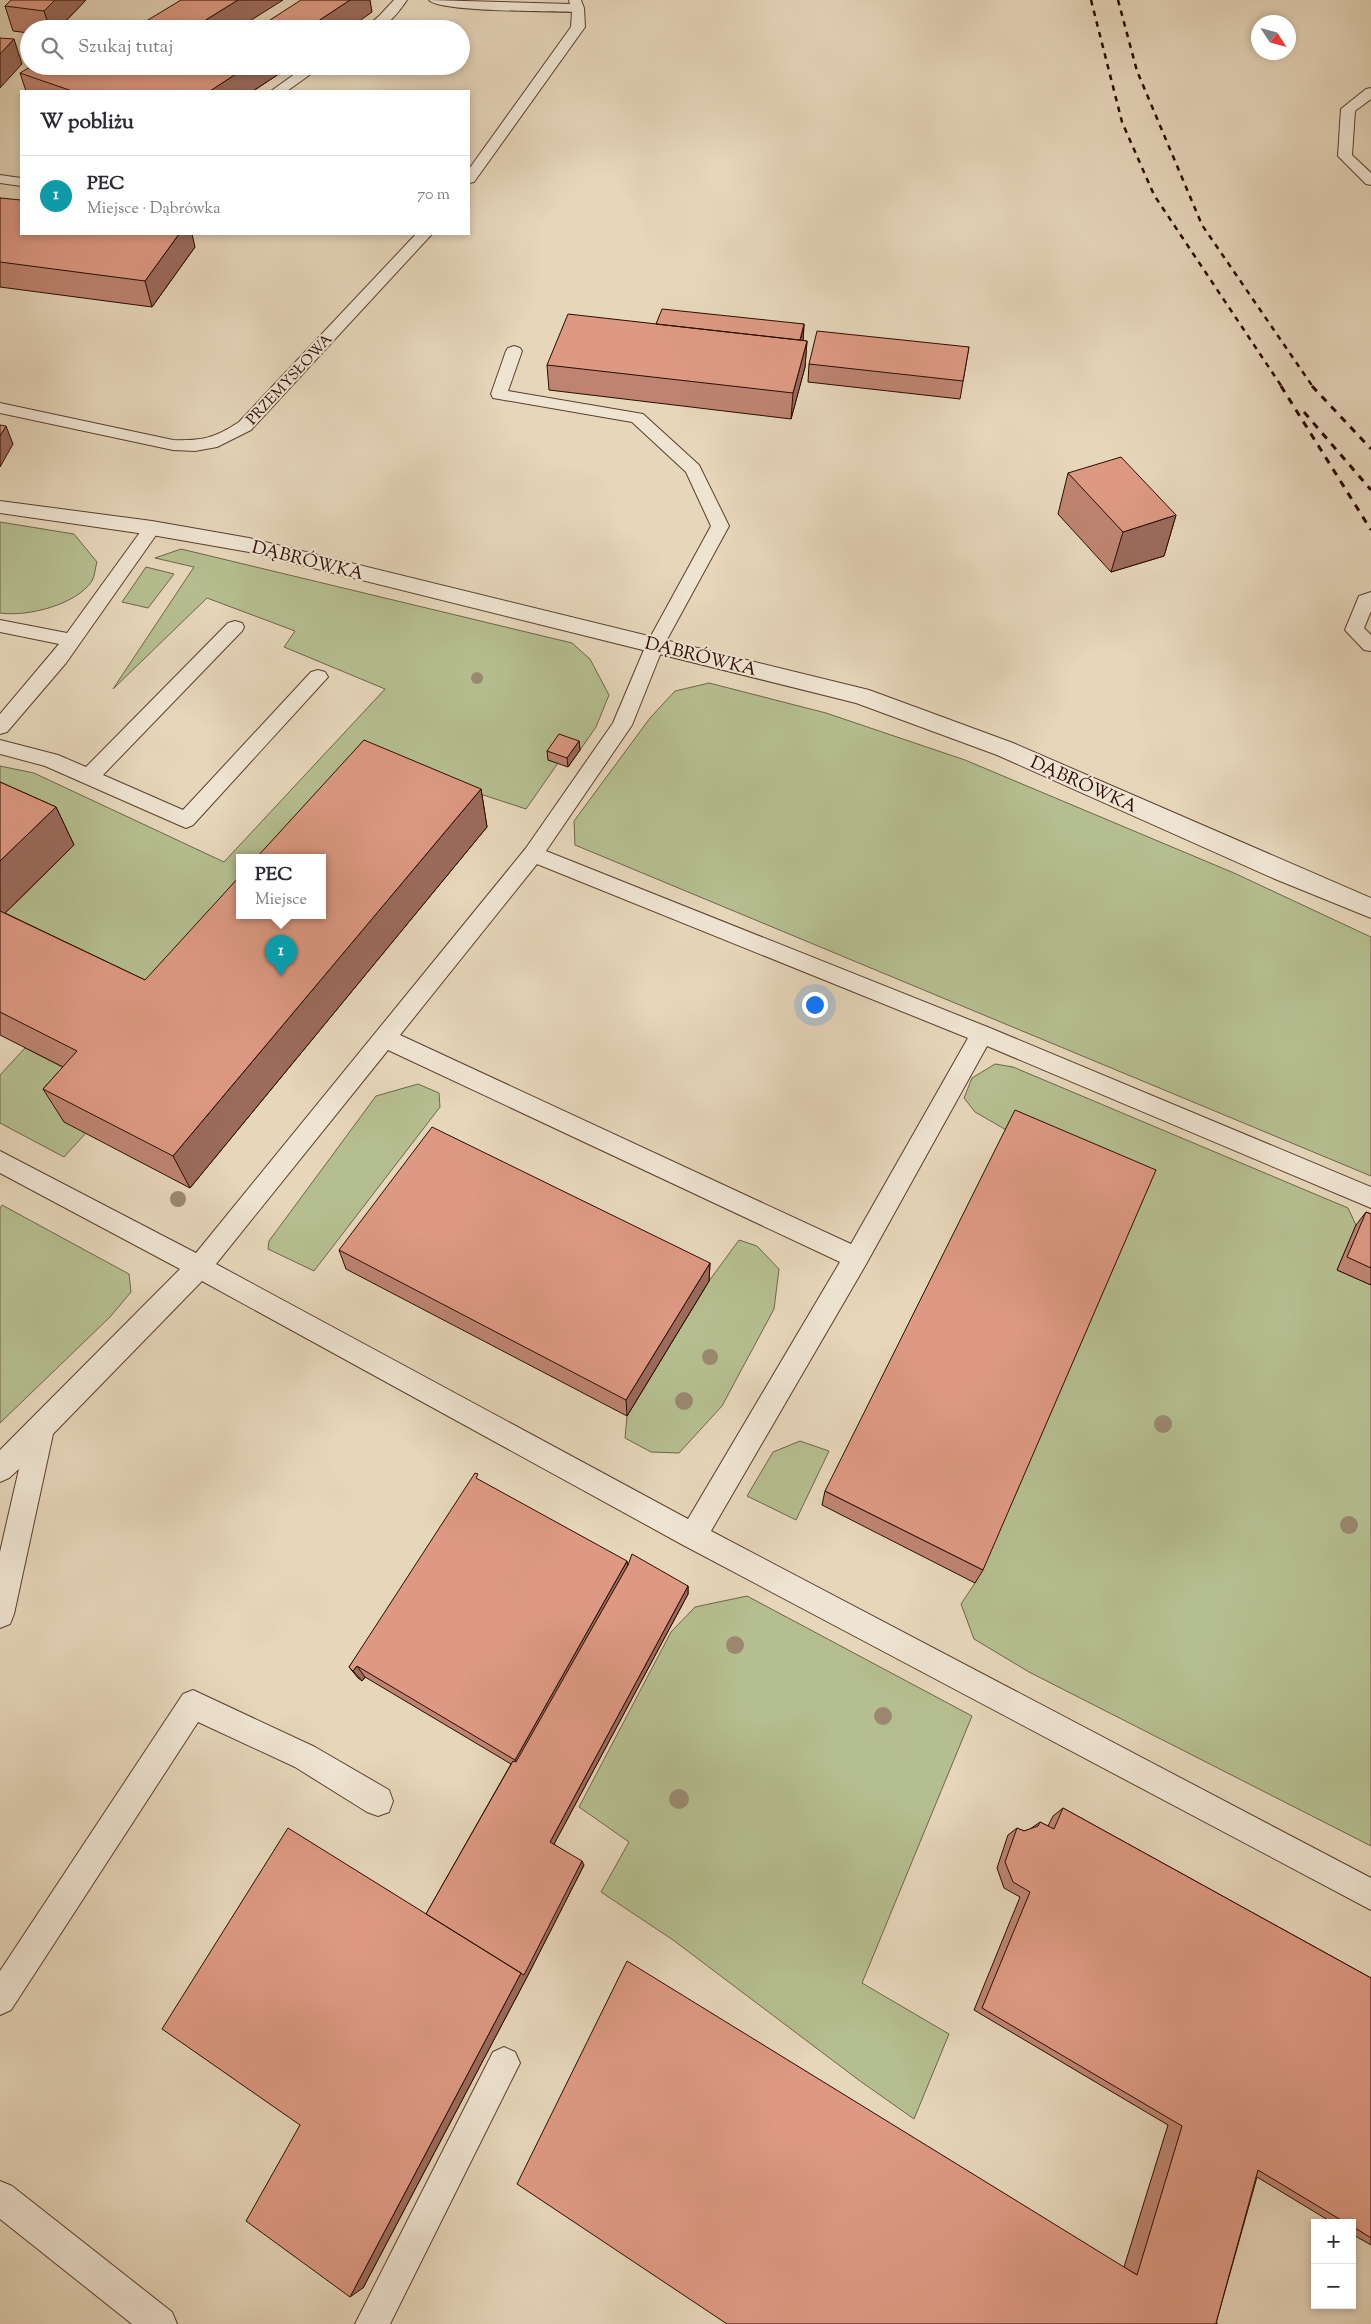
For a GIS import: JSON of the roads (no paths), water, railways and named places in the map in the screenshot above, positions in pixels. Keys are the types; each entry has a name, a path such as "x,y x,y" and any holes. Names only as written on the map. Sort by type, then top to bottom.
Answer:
{"street":[{"name":"DĄBRÓWKA","path":"0,507 152,528 249,545 861,696 1005,749 1284,872 1371,908"}],"lane":[{"path":"384,20 401,0"},
{"path":"435,0 467,5 577,4 578,26 470,178"},
{"path":"279,90 302,75"},
{"path":"1371,92 1348,109 1345,156 1371,181"},
{"path":"0,180 20,182"},
{"name":"PRZEMYSŁOWA","path":"0,408 172,445 201,446 223,440 245,426 423,235"},
{"path":"0,1469 199,1267 533,854 622,725 655,645 720,526 693,469 637,418 499,394 514,352"},
{"path":"0,727 72,640 152,528"},
{"path":"1371,598 1366,600 1354,630 1371,645"},
{"path":"0,626 72,640"},
{"path":"89,777 235,627"},
{"path":"0,747 51,760 186,820 318,677"},
{"path":"533,854 982,1034 1371,1198"},
{"path":"693,1536 856,1258 982,1034"},
{"path":"385,1038 856,1258"},
{"path":"0,1161 693,1536 1371,1895"},
{"path":"0,1614 41,1427"},
{"path":"0,1999 192,1704 305,1757 378,1800"},
{"path":"372,2324 504,2063"},
{"path":"0,2198 160,2324"}],"railway":[{"path":"1091,0 1122,122 1154,195 1282,387"},
{"path":"1118,0 1137,71 1202,225 1313,387"},
{"path":"1281,386 1371,530"},
{"path":"1312,386 1371,449"},
{"path":"1304,412 1371,490"}],"place":[{"name":"PEC","path":"281,976"}]}
